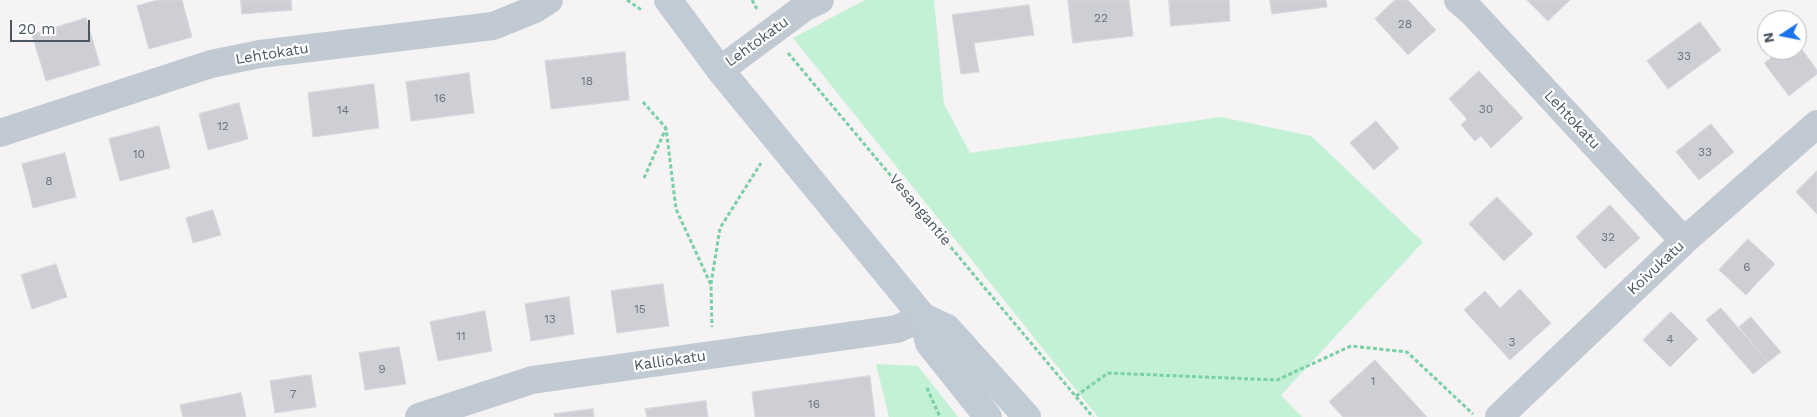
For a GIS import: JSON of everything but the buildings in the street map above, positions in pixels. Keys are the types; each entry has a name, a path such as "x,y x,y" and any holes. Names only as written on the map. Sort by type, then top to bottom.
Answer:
{"main road":[{"path":"668,0 720,70 923,317 929,343 988,417"},
{"path":"923,317 948,328 1027,417"}],"street":[{"name":"Lehtokatu","path":"0,133 211,64 260,54 493,26 535,9 549,0"},
{"name":"Lehtokatu","path":"720,70 805,7 820,0"},
{"name":"Lehtokatu","path":"1458,0 1472,12 1684,241"},
{"name":"Koivukatu","path":"1499,417 1684,241 1817,124"},
{"name":"Kalliokatu","path":"419,417 532,380 897,329 923,317"}],"path":[{"name":"Vesangantie","path":"752,0 771,33 1092,417"},
{"path":"643,102 666,128 676,209 711,285"},
{"path":"644,178 666,128"},
{"path":"712,355 711,285 720,228 763,160"},
{"path":"1076,396 1108,373 1277,380 1351,346 1407,352 1477,417"}],"green space":[{"path":"865,0 934,0 944,104 970,153 1221,117 1311,136 1423,242 1281,395 1302,417 1098,417 793,38"},
{"path":"876,364 918,366 958,417 889,417"}]}
